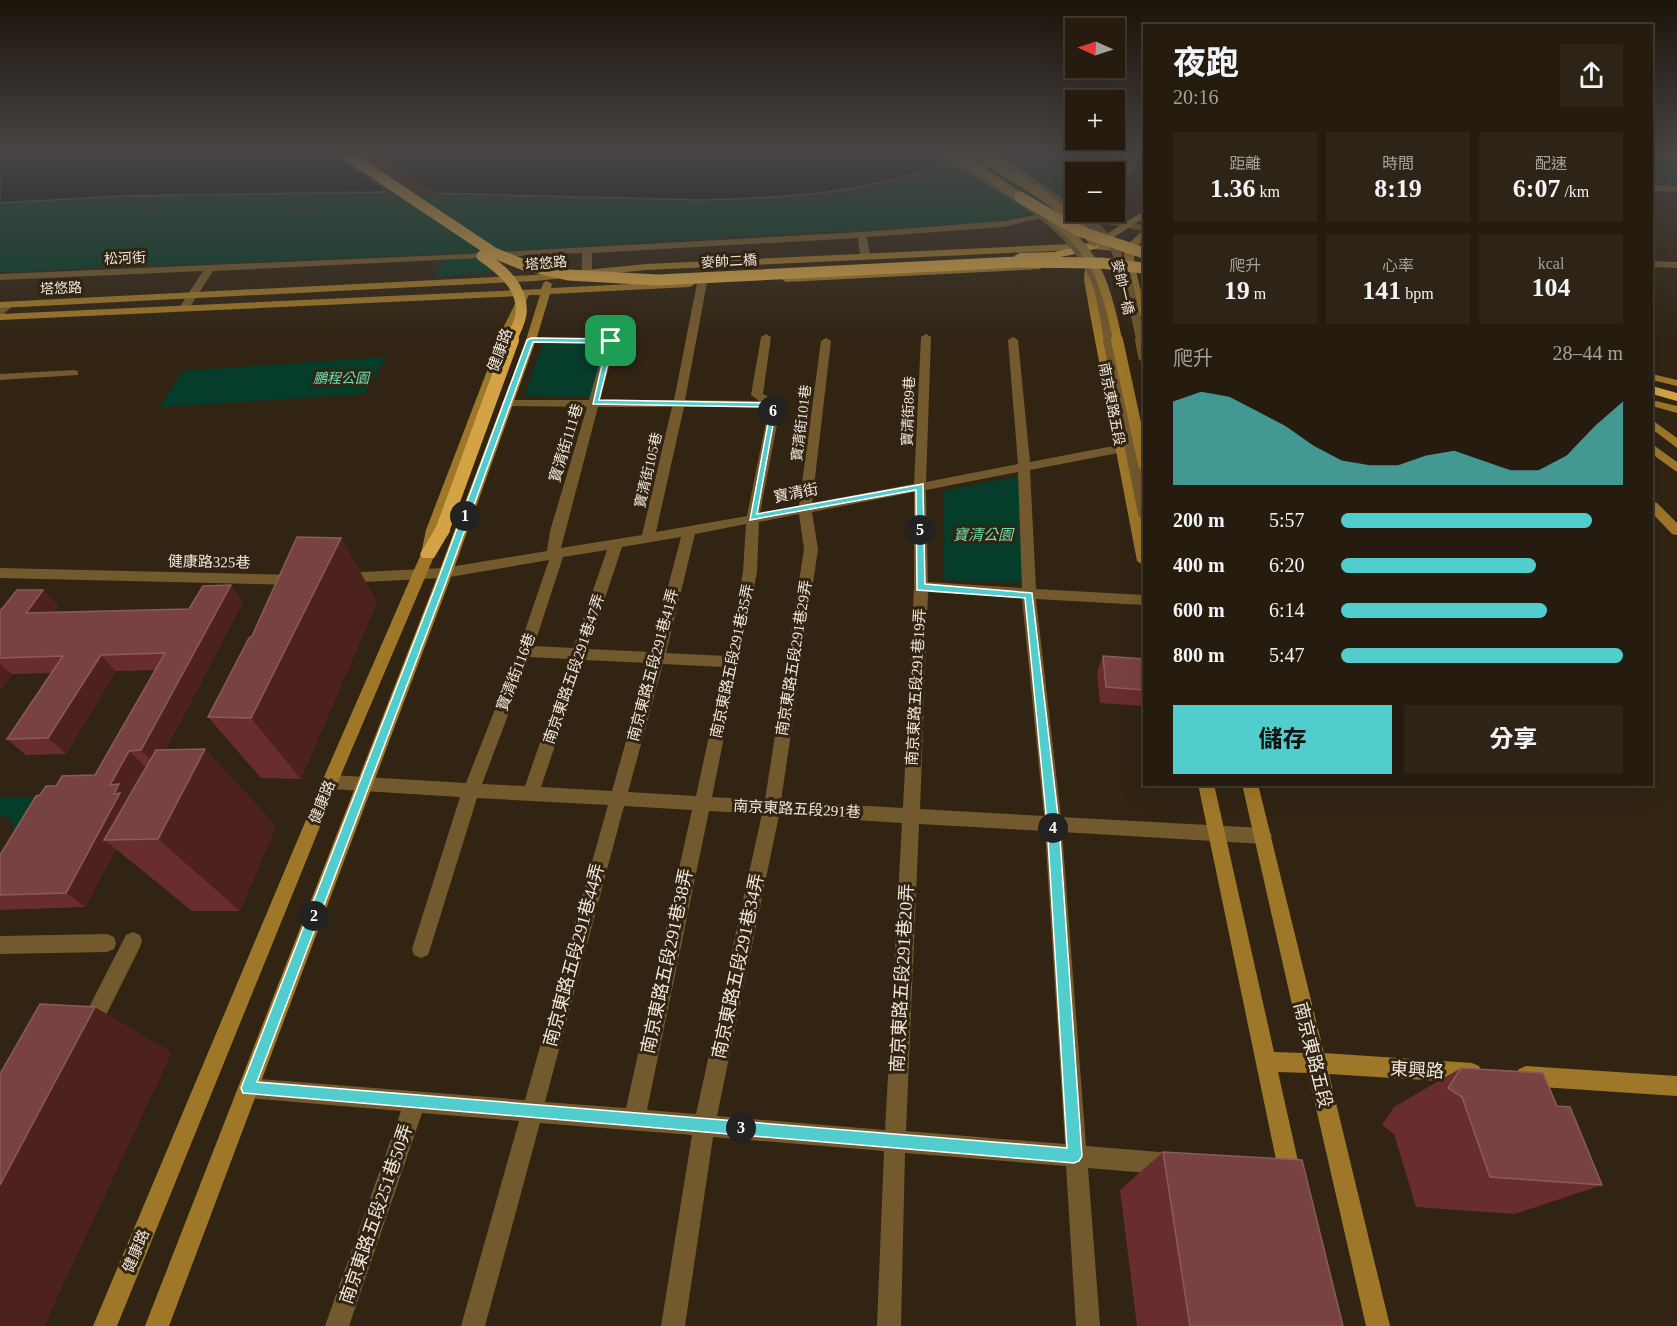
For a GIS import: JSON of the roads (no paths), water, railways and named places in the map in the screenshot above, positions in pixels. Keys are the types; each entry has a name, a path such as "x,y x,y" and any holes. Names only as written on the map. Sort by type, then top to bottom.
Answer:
{"highway":[{"name":"麥帥二橋","path":"437,217 494,253 524,265 567,275 606,279 658,280 1017,262 1101,263 1143,270"},
{"name":"麥帥二橋","path":"455,217 490,240 530,258 584,271 660,270 1018,252 1074,253 1143,263"},
{"name":"麥帥一橋","path":"1054,217 1079,231 1143,251"},
{"name":"麥帥一橋","path":"1079,217 1143,250"},
{"path":"428,554 442,531 521,314 521,298 515,285 502,270 467,244 461,233"},
{"path":"584,271 642,275 1054,255 1094,246"},
{"path":"1653,390 1677,397"}],"main road":[{"name":"麥帥一橋","path":"1049,217 1091,254 1108,297 1143,459"},
{"name":"麥帥一橋","path":"1068,217 1091,237 1101,254 1143,442"},
{"name":"塔悠路","path":"1094,246 1140,217"},
{"path":"1143,235 1129,249 1130,268 1143,314"},
{"name":"塔悠路","path":"5,305 541,277 584,271 865,255 1094,246 1143,251"},
{"name":"南京東路五段","path":"1094,246 1089,263 1091,292 1143,556"},
{"name":"塔悠路","path":"0,315 526,291 546,292 1089,263 1143,270"},
{"name":"健康路","path":"105,1326 428,554 433,530 510,324 526,291 541,277 546,292 531,340 157,1326"},
{"path":"510,324 536,324"},
{"path":"1653,377 1677,383"},
{"path":"1653,403 1677,410"},
{"path":"1653,425 1677,444"},
{"path":"1653,449 1677,468"},
{"path":"1653,507 1677,531"},
{"path":"1206,786 1295,1197"},
{"name":"南京東路五段","path":"1250,786 1378,1326"},
{"name":"東興路","path":"1266,1062 1316,1063 1677,1086"}],"street":[{"name":"松河街","path":"0,277 862,236 1004,224 1032,217"},
{"path":"1040,217 1075,246 1091,270 1098,288 1143,508"},
{"path":"1081,217 1098,229 1114,248 1127,277 1143,351"},
{"path":"1111,222 1143,228"},
{"path":"862,236 865,255"},
{"path":"682,246 682,265"},
{"path":"584,271 587,250"},
{"path":"1653,264 1677,265"},
{"path":"184,308 210,268"},
{"name":"寶清街105巷","path":"648,537 679,403 702,283"},
{"path":"0,315 5,305"},
{"path":"766,337 757,396 775,404"},
{"name":"寶清街89巷","path":"920,486 926,337"},
{"name":"寶清街111巷","path":"531,340 611,341 595,403 556,531 556,553"},
{"path":"1013,340 1024,466 1029,595 1053,824 1074,1156 1088,1326"},
{"name":"寶清街101巷","path":"805,508 825,341"},
{"path":"0,377 75,373"},
{"path":"507,403 775,404"},
{"name":"南京東路五段291巷35弄","path":"701,803 733,662 750,572 753,518 775,404"},
{"name":"寶清街","path":"418,575 444,573 616,544 1024,466 1143,446"},
{"name":"南京東路五段291巷19弄","path":"910,815 921,587 920,486"},
{"name":"南京東路五段291巷29弄","path":"772,807 811,549 805,508"},
{"name":"南京東路五段291巷41弄","path":"616,798 657,657 689,531"},
{"name":"南京東路五段291巷47弄","path":"531,793 616,544"},
{"name":"寶清街116巷","path":"421,949 471,790 525,651 556,553"},
{"name":"健康路325巷","path":"0,573 310,579"},
{"path":"333,578 418,575"},
{"path":"921,587 1143,600"},
{"path":"525,651 733,662"},
{"name":"南京東路五段291巷","path":"331,782 1263,836"},
{"name":"南京東路五段291巷44弄","path":"473,1326 616,798"},
{"name":"南京東路五段291巷38弄","path":"634,1120 701,803"},
{"name":"南京東路五段291巷34弄","path":"673,1326 704,1125 772,807"},
{"name":"南京東路五段291巷20弄","path":"889,1326 910,815"},
{"path":"80,1046 133,941"},
{"path":"0,945 107,943"},
{"path":"248,1088 1188,1165"},
{"name":"南京東路五段251巷50弄","path":"338,1326 415,1102"},
{"path":"1267,1172 1290,1174"}],"park label":[{"name":"鵬程公園","path":"341,378"},
{"name":"寶清公園","path":"983,535"}]}
